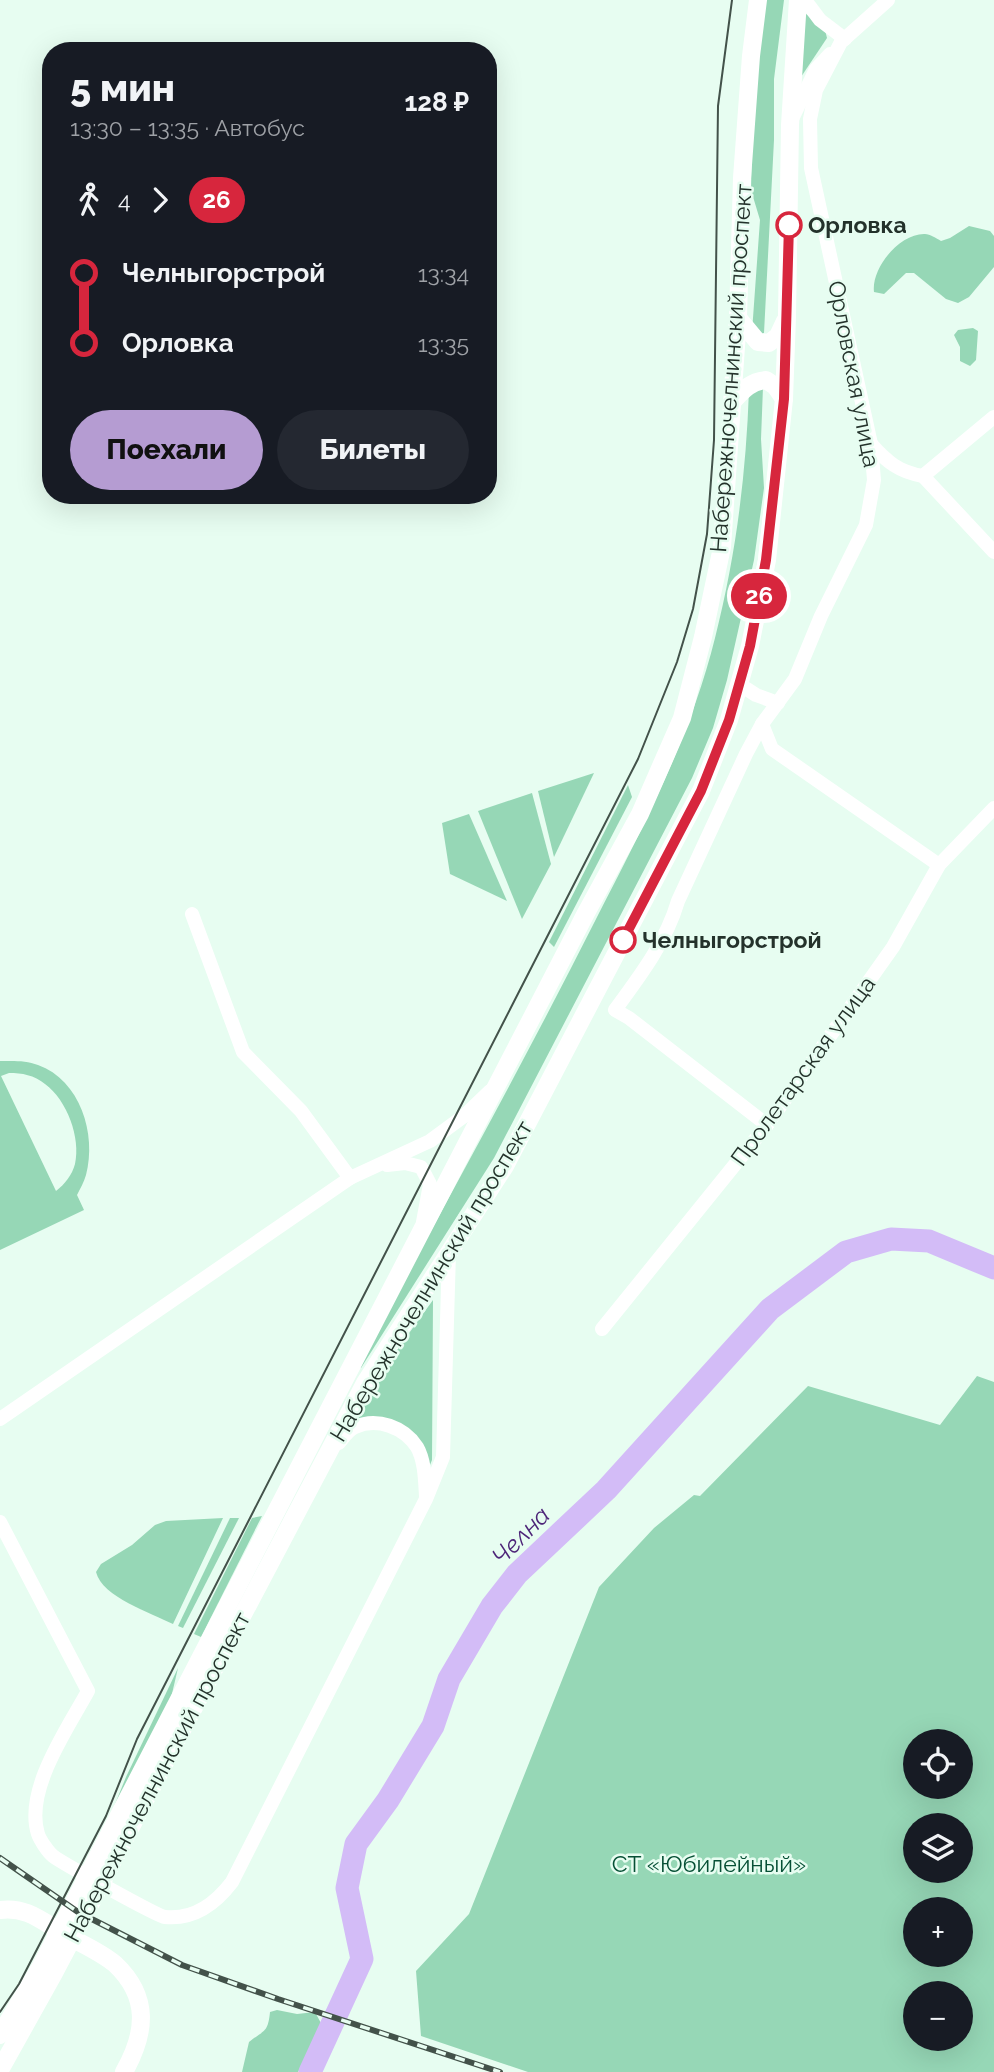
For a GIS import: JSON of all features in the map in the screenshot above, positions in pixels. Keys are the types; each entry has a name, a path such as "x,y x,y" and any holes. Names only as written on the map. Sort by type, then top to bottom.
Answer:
{"main road":[{"name":"Набережночелнинский проспект","path":"0,2070 48,1969 421,1230 586,912 640,814 682,719 704,637 722,547 738,318 742,178 758,0"},
{"name":"Набережночелнинский проспект","path":"111,1848 365,1383 505,1166 701,791 729,720 750,646 766,560 784,399 788,317 790,125 798,0"},
{"path":"738,318 758,342 769,343 778,336 788,317"},
{"path":"733,401 747,386 766,380 775,386 784,399"},
{"path":"0,1910 22,1910 113,1963 134,1984 142,2014 136,2052 124,2072"},
{"name":"Набережночелнинский проспект","path":"0,2035 48,1969"}],"street":[{"path":"790,125 816,69 843,41 820,20 805,0"},
{"name":"Орловская улица","path":"767,1125 615,1010 647,966 673,919 762,724 795,679 821,616 866,525 874,480 871,444 811,168 810,119 816,90 843,41 888,0"},
{"path":"923,476 994,417"},
{"path":"871,444 887,463 905,472 923,476 994,552"},
{"path":"739,684 756,695 778,703"},
{"path":"762,724 772,749 939,865"},
{"name":"Пролетарская улица","path":"602,1329 767,1125 893,947 939,865 994,808"},
{"path":"192,914 243,1052 300,1111 350,1178"},
{"path":"0,1419 350,1178 430,1141 464,1116 497,1086"},
{"path":"375,1167 405,1163 421,1167 430,1184 421,1230"},
{"path":"0,1522 88,1691 44,1774 36,1806 38,1833 51,1855 164,1917 192,1914 217,1902 232,1882 426,1499 443,1457 449,1253"},
{"path":"321,1462 352,1428 375,1422 399,1429 417,1448 424,1468 426,1499"}],"green space":[{"path":"766,0 784,0 774,79 774,140 764,333 757,335 752,332 760,220 751,190 753,109"},
{"path":"805,13 825,30 827,38 797,83"},
{"path":"969,226 990,231 994,236 994,267 969,297 958,303 946,299 914,273 906,273 884,294 874,292 874,283 882,263 906,239 925,234 941,241"},
{"path":"973,328 978,331 976,360 970,366 960,361 960,347 954,335 958,330"},
{"path":"763,387 761,439 764,488 754,560 727,680 713,728 692,778 494,1158 361,1368 358,1366 566,979 663,784 678,748 705,675 729,576 742,484 749,390"},
{"path":"594,773 554,857 538,791"},
{"path":"628,785 632,797 554,947 549,942"},
{"path":"532,793 551,864 522,919 478,811"},
{"path":"469,814 507,901 450,874 442,823"},
{"path":"0,1061 24,1062 53,1072 75,1096 82,1110 87,1126 89,1159 85,1178 77,1195 84,1210 0,1250","holes":["9,1073 23,1074 41,1081 53,1091 66,1109 76,1143 75,1164 68,1179 56,1191 1,1076"]},
{"path":"433,1300 430,1465 416,1439 400,1424 379,1418 350,1422 368,1390"},
{"name":"СТ «Юбилейный»","path":"977,1376 994,1382 994,2072 528,2072 421,2036 416,1971 469,1914 599,1587 654,1528 694,1495 700,1496 808,1386 940,1425"},
{"path":"262,1516 201,1637 194,1634 252,1518"},
{"path":"223,1518 173,1624 117,1597 100,1581 96,1572 101,1564 132,1545 155,1525 166,1521"},
{"path":"230,1518 239,1518 183,1628 178,1626"},
{"path":"178,1668 171,1698 100,1841 126,1777"},
{"path":"277,2010 297,2014 315,2012 322,2025 298,2072 242,2072 249,2042 266,2028 270,2012"}],"waterway":[{"name":"Челна","path":"310,2072 362,1959 347,1888 356,1844 388,1800 433,1726 449,1679 492,1606 517,1574 606,1490 770,1309 846,1252 891,1239 929,1241 994,1268"}],"tram line":[{"path":"0,2012 19,1984 106,1816 137,1739 638,759 677,662 693,609 707,534 714,440 718,106 732,0"}],"railway":[{"path":"0,1858 78,1912 182,1965 500,2072"}],"bus line":[{"name":"26","path":"623,940 701,791 729,720 750,646 766,560 784,399 789,225"}],"place":[{"name":"Орловка","path":"789,225"},
{"name":"Челныгорстрой","path":"623,940"}]}
